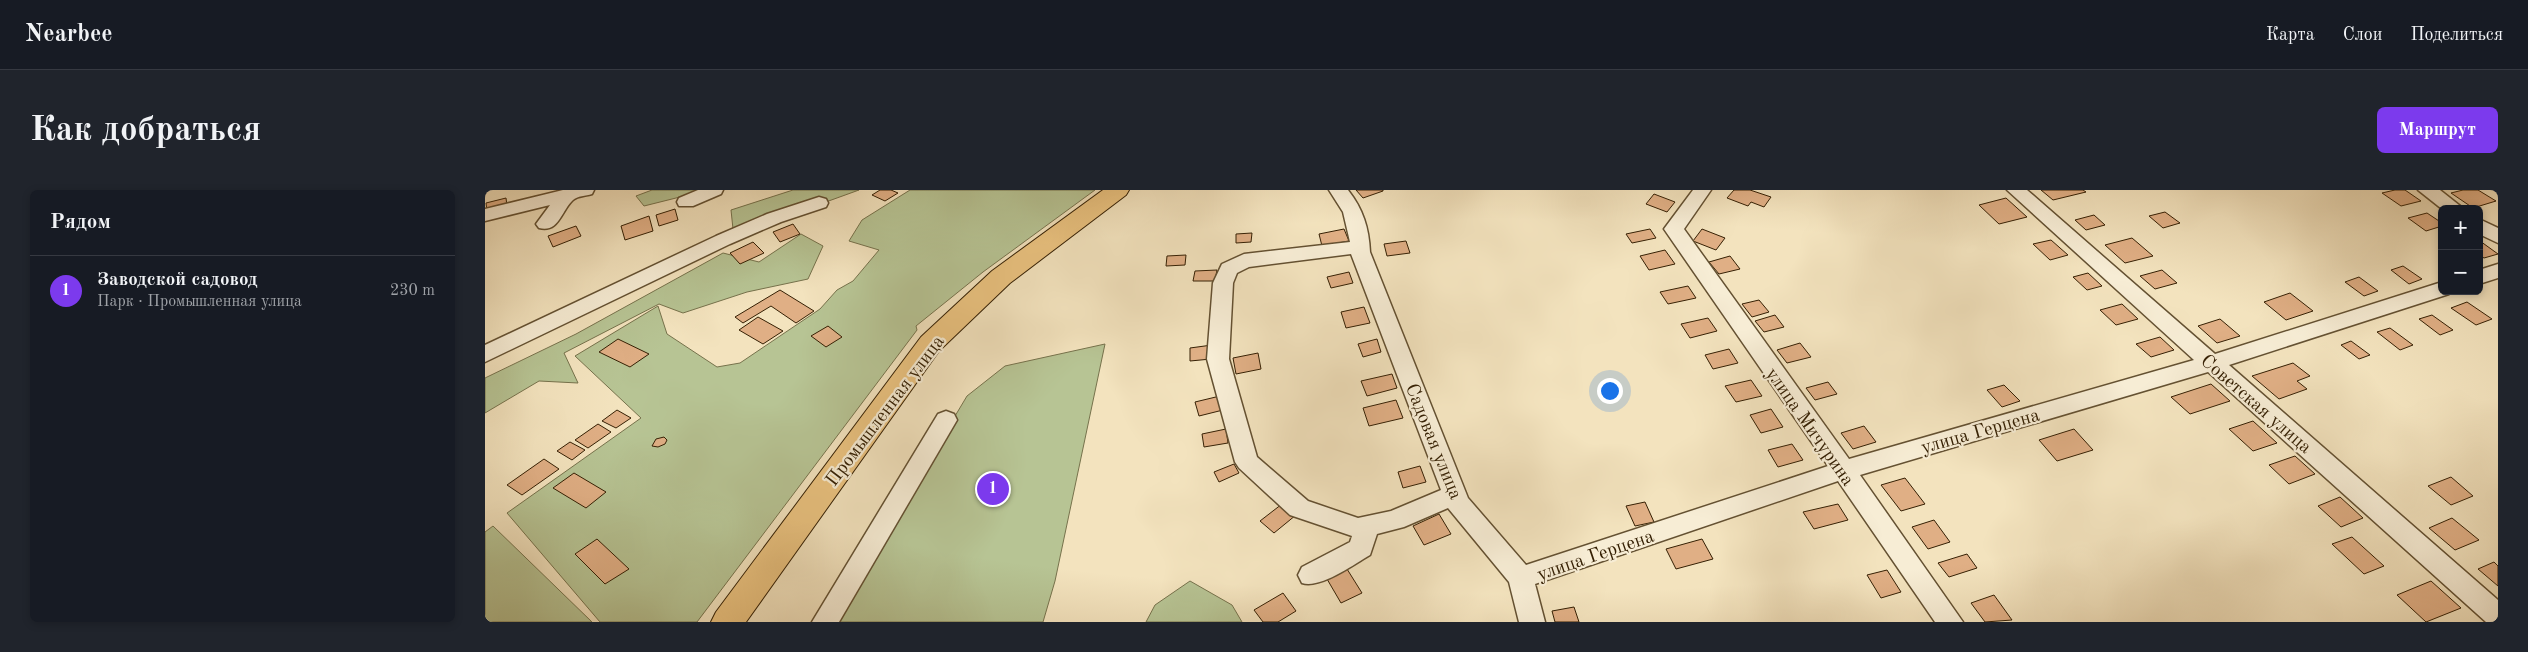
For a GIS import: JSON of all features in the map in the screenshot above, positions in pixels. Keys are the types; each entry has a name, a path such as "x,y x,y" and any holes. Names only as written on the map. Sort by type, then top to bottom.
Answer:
{"main road":[{"name":"Промышленная улица","path":"727,622 930,344 1001,277 1118,190"}],"street":[{"path":"686,202 714,190"},
{"name":"Садовая улица","path":"1338,190 1351,206 1360,228 1360,252 1458,502 1521,578 1532,622"},
{"name":"улица Мичурина","path":"1702,190 1673,229 1841,471 1950,622"},
{"name":"Советская улица","path":"2016,190 2498,616"},
{"path":"2427,190 2449,205"},
{"path":"485,215 576,192"},
{"path":"546,224 576,192"},
{"path":"485,354 702,250 774,218 819,203"},
{"path":"2483,228 2498,237"},
{"path":"1360,247 1244,261 1229,269 1223,282 1219,359 1247,462 1299,508 1357,528 1395,520 1455,494"},
{"path":"2483,276 2498,271"},
{"name":"улица Герцена","path":"1521,578 1841,471 2211,363 2438,290"},
{"path":"825,622 946,420"},
{"path":"1311,575 1361,548 1367,526"}],"green space":[{"path":"652,190 708,190 644,206 636,196"},
{"path":"793,190 859,190 801,211 733,229 731,210"},
{"path":"910,190 1095,190 983,272 916,326 917,330 697,622 600,622 507,513 641,418 575,356 658,306 667,334 717,367 740,363 820,309 837,290 853,281 879,250 849,241 862,220"},
{"path":"801,234 823,246 808,279 747,292 683,313 659,304 564,353 578,383 539,381 485,413 485,378 576,334 723,253 759,262"},
{"path":"1105,344 1055,581 1043,622 832,622 967,396 1005,366"},
{"path":"493,526 592,622 485,622 485,532"},
{"path":"1190,581 1232,605 1242,622 1146,622 1155,605"}],"building":[{"path":"880,190 891,190 898,193 885,201 872,195"},
{"path":"1356,190 1383,190 1383,191 1363,198"},
{"path":"1734,190 1750,190 1771,197 1764,207 1751,202 1748,206 1727,198"},
{"path":"2041,190 2083,190 2086,192 2053,200"},
{"path":"2405,190 2421,201 2401,206 2382,193"},
{"path":"2463,190 2478,190 2496,201 2483,205 2469,205 2451,193"},
{"path":"1654,194 1675,202 1667,212 1646,204"},
{"path":"506,198 507,206 487,211 486,203"},
{"path":"2006,198 2027,217 1999,224 1979,205"},
{"path":"675,209 678,220 659,226 656,215"},
{"path":"2165,212 2180,223 2163,228 2149,216"},
{"path":"2427,213 2438,220 2438,227 2426,231 2408,218"},
{"path":"2094,215 2105,225 2086,230 2075,220"},
{"path":"649,216 653,231 625,240 621,226"},
{"path":"793,224 800,234 780,242 773,232"},
{"path":"576,226 581,236 553,247 548,236"},
{"path":"1344,229 1349,241 1322,246 1319,234"},
{"path":"1650,229 1656,238 1632,243 1626,234"},
{"path":"1702,229 1725,238 1716,250 1693,241"},
{"path":"1252,233 1251,242 1236,243 1236,234"},
{"path":"2132,238 2153,256 2125,263 2105,245"},
{"path":"2051,240 2068,255 2050,260 2033,244"},
{"path":"1406,241 1410,253 1387,256 1384,244"},
{"path":"753,242 764,253 740,264 730,253"},
{"path":"2483,243 2498,254 2483,257"},
{"path":"1665,250 1675,264 1649,270 1640,256"},
{"path":"1186,255 1185,265 1166,266 1167,256"},
{"path":"1730,256 1740,269 1719,274 1709,262"},
{"path":"2403,266 2422,279 2409,284 2391,270"},
{"path":"1217,270 1215,281 1193,281 1195,271"},
{"path":"2162,270 2177,283 2155,289 2140,276"},
{"path":"1349,272 1353,283 1331,288 1327,277"},
{"path":"2088,273 2102,286 2087,290 2073,277"},
{"path":"2359,277 2378,291 2364,296 2345,282"},
{"path":"1688,286 1696,298 1668,304 1660,292"},
{"path":"780,290 814,311 796,323 771,306 743,323 735,317"},
{"path":"2290,293 2313,311 2286,320 2264,302"},
{"path":"1759,300 1769,312 1752,317 1742,304"},
{"path":"2467,302 2492,319 2476,325 2451,308"},
{"path":"2122,304 2138,319 2116,325 2100,310"},
{"path":"1364,307 1370,323 1346,328 1341,312"},
{"path":"1775,315 1784,327 1764,332 1755,321"},
{"path":"2432,315 2453,330 2440,335 2419,319"},
{"path":"758,317 783,331 763,344 739,330"},
{"path":"1708,318 1717,331 1690,338 1681,324"},
{"path":"2220,319 2240,336 2217,343 2198,326"},
{"path":"828,326 842,337 826,347 811,336"},
{"path":"2390,328 2413,345 2400,350 2377,332"},
{"path":"2160,337 2174,350 2151,357 2136,344"},
{"path":"618,339 649,354 630,367 599,352"},
{"path":"1377,339 1381,352 1363,357 1358,344"},
{"path":"2351,341 2370,355 2359,359 2341,345"},
{"path":"1800,343 1811,357 1787,363 1777,350"},
{"path":"1212,345 1211,359 1190,361 1190,348"},
{"path":"1729,349 1738,363 1713,369 1705,355"},
{"path":"1258,353 1261,369 1236,374 1233,358"},
{"path":"2293,363 2310,376 2297,381 2307,389 2279,399 2252,376"},
{"path":"1392,374 1397,388 1367,396 1361,381"},
{"path":"1751,380 1762,396 1736,402 1725,386"},
{"path":"1828,382 1837,394 1815,400 1806,388"},
{"path":"2211,384 2230,401 2190,414 2171,397"},
{"path":"2004,385 2020,401 2002,407 1987,390"},
{"path":"1220,396 1223,410 1199,416 1195,402"},
{"path":"1396,400 1403,418 1369,426 1363,408"},
{"path":"1771,409 1783,427 1761,433 1750,415"},
{"path":"617,410 631,418 616,428 602,421"},
{"path":"2253,421 2277,443 2253,451 2229,429"},
{"path":"598,424 611,432 588,448 575,440"},
{"path":"1864,426 1876,442 1853,449 1841,433"},
{"path":"1226,429 1228,443 1204,447 1202,434"},
{"path":"2074,429 2093,450 2057,461 2039,440"},
{"path":"664,437 667,440 665,444 658,447 652,446 656,439"},
{"path":"570,442 585,450 572,460 557,451"},
{"path":"1792,444 1803,460 1778,467 1768,450"},
{"path":"2295,456 2315,474 2289,484 2269,465"},
{"path":"544,459 559,469 522,495 507,485"},
{"path":"1234,464 1239,473 1219,482 1214,472"},
{"path":"1420,466 1426,482 1403,488 1398,472"},
{"path":"574,473 606,492 586,508 553,488"},
{"path":"2451,477 2473,496 2451,505 2428,486"},
{"path":"1905,478 1925,504 1901,511 1881,485"},
{"path":"2340,497 2363,518 2341,527 2318,506"},
{"path":"1645,502 1654,522 1635,526 1626,506"},
{"path":"1282,504 1296,515 1274,533 1260,521"},
{"path":"1838,504 1848,520 1814,529 1803,512"},
{"path":"1439,514 1451,534 1424,545 1413,526"},
{"path":"2452,518 2479,540 2455,550 2429,528"},
{"path":"1934,520 1950,542 1928,549 1912,527"},
{"path":"2352,537 2384,566 2364,574 2332,544"},
{"path":"597,539 629,569 605,584 575,554"},
{"path":"1702,539 1713,559 1676,569 1666,549"},
{"path":"1967,554 1977,568 1949,577 1938,563"},
{"path":"2494,562 2498,566 2498,586 2478,569"},
{"path":"1347,569 1362,593 1341,603 1327,579"},
{"path":"1887,570 1901,592 1881,598 1867,575"},
{"path":"2431,581 2461,608 2426,622 2397,595"},
{"path":"1283,593 1296,611 1278,622 1263,622 1254,610"},
{"path":"1994,595 2012,620 1985,622 1971,603"},
{"path":"1574,607 1579,622 1555,622 1552,611"}],"place":[{"name":"Заводской садовод","path":"993,489"}]}
